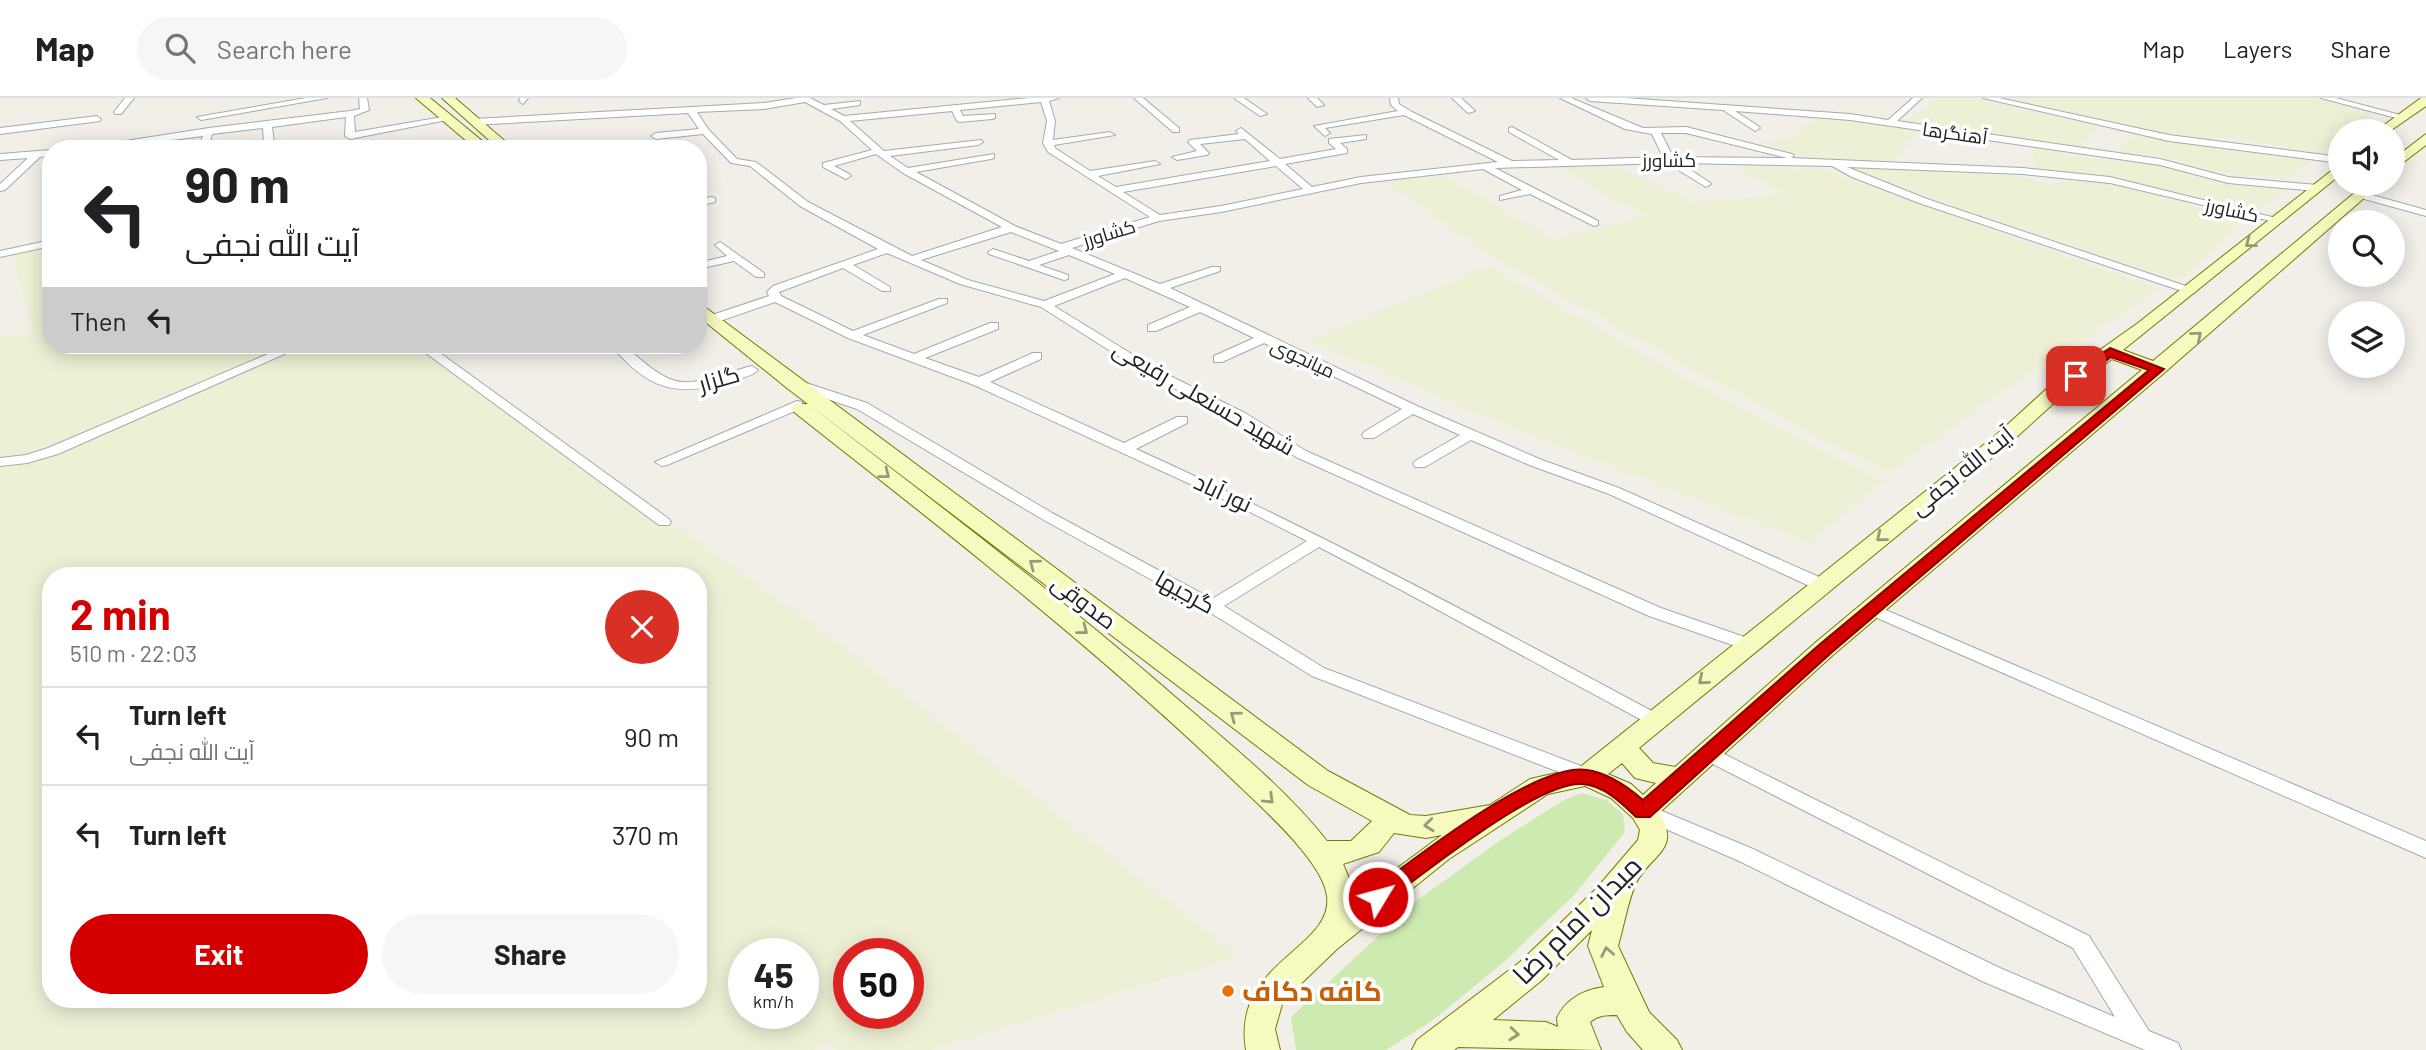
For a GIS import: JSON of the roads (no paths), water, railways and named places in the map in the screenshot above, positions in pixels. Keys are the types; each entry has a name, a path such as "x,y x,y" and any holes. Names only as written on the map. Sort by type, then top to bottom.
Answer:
{"main road":[{"path":"422,98 474,140"},
{"path":"448,98 496,140"},
{"path":"2396,119 2426,100"},
{"path":"452,122 471,119"},
{"path":"2405,154 2426,138"},
{"name":"آیت الله نجفی","path":"1587,776 2003,439 2059,388 2191,290 2328,178"},
{"name":"آیت الله نجفی","path":"1643,811 1825,649 2359,196"},
{"name":"صدوقی","path":"707,320 1125,664 1271,801 1316,851 1341,888 1342,910 1326,940"},
{"name":"صدوقی","path":"707,321 752,370 795,394 1318,778 1405,826 1426,827 1496,814"},
{"path":"2116,347 2164,364"},
{"path":"1623,747 1645,771 1680,778"},
{"path":"1258,1048 1262,1010 1271,992 1292,969 1439,851 1540,786 1572,777 1587,776 1621,791 1643,811"},
{"name":"میدان امام رضا","path":"1442,1041 1531,971 1623,879 1652,844 1654,829 1643,811"},
{"path":"1316,851 1336,854 1369,846 1381,834 1388,816"},
{"path":"1623,879 1603,946 1626,1001 1638,1022 1665,1050"},
{"path":"1584,1050 1576,1035 1573,1018 1584,1005 1601,1001 1626,1001"},
{"path":"1442,1041 1546,1037 1571,1050"}],"street":[{"path":"118,112 130,98"},
{"path":"140,140 235,117 237,98"},
{"path":"236,112 323,98"},
{"path":"204,123 267,125 350,114 365,110 363,98"},
{"path":"937,98 938,109"},
{"path":"1138,98 1176,130"},
{"path":"1238,98 1263,114"},
{"path":"1312,98 1320,106"},
{"path":"1456,98 1471,111"},
{"path":"1564,98 1628,127 1657,126 1686,130 1767,149 1804,162"},
{"name":"آهنگرها","path":"1590,98 1648,100 1891,122 2160,162 2228,180 2316,188"},
{"path":"1891,122 1918,98"},
{"path":"1987,98 2169,138 2328,158"},
{"path":"2325,98 2400,116"},
{"path":"471,119 572,111 765,106 805,99"},
{"name":"میانجوی","path":"805,99 826,107 843,119 878,152 906,171 1011,229 1160,288 1262,339 1469,435 1614,491 1822,585"},
{"path":"843,119 1048,99 1051,121 1048,143 1051,150 1158,218"},
{"path":"1782,99 1795,113"},
{"path":"1616,100 1641,111"},
{"path":"1356,111 1394,102 1405,112 1510,164"},
{"path":"826,107 857,103"},
{"name":"شهید حسنعلی رفیعی","path":"697,106 705,131 734,161 752,164 804,204 887,249 964,282 1045,305 1152,372 1240,416 1313,460 1655,612 1747,644"},
{"path":"954,107 960,119 992,116"},
{"path":"1724,108 1755,128"},
{"path":"1325,133 1318,126 1405,112"},
{"path":"350,114 352,140"},
{"path":"1650,117 1657,126 1669,160 1706,184"},
{"path":"0,131 97,119"},
{"path":"350,136 452,122"},
{"path":"203,140 204,123"},
{"path":"267,125 268,140"},
{"path":"0,151 30,127"},
{"path":"1512,130 1571,162"},
{"path":"656,136 705,131"},
{"path":"98,140 104,133"},
{"path":"1177,157 1204,153 1193,142 1244,133 1311,191"},
{"path":"1048,143 1110,135"},
{"path":"1115,190 1277,164 1343,150 1332,141 1363,137"},
{"path":"846,176 826,165 878,152 978,142"},
{"path":"1,188 37,154"},
{"path":"0,157 42,154"},
{"path":"906,171 991,156"},
{"name":"کشاورز","path":"1030,264 1158,218 1241,205 1361,180 1510,164 1669,160 1804,162 2023,171 2110,180 2279,220"},
{"path":"1832,163 1855,175 1923,201 2191,290"},
{"path":"1089,174 1155,164"},
{"path":"1484,166 1594,223"},
{"path":"1504,198 1531,190"},
{"path":"1227,191 1241,205"},
{"path":"2384,196 2426,213"},
{"path":"707,201 711,200"},
{"path":"912,259 1011,229"},
{"path":"0,254 42,245"},
{"path":"720,245 760,275"},
{"path":"707,316 776,298 773,292 777,288 887,249"},
{"path":"993,252 1064,277"},
{"path":"707,264 735,257"},
{"path":"842,263 886,289"},
{"path":"1160,288 1216,269"},
{"path":"1045,305 1125,274"},
{"name":"نور آباد","path":"776,298 852,335 979,382 1126,448 1318,541 1655,720"},
{"path":"852,335 943,301"},
{"path":"1152,328 1198,308"},
{"path":"914,358 994,326"},
{"path":"1218,359 1262,339"},
{"path":"0,462 27,460 53,451 278,354"},
{"path":"433,354 664,522"},
{"name":"گلزار","path":"627,354 658,381 680,389 702,386 752,370"},
{"path":"979,382 1037,356"},
{"path":"662,462 795,394"},
{"name":"گرجیها","path":"795,394 862,406 1047,516 1212,606 1318,672 1587,776"},
{"path":"1370,435 1412,409"},
{"path":"1126,448 1182,420"},
{"path":"1420,464 1469,435"},
{"path":"1212,606 1318,541"},
{"path":"1874,610 2426,850"},
{"path":"1708,753 2081,942 2141,1038"},
{"path":"1643,811 1746,855 1992,975 2170,1050"}],"place":[{"name":"کافه دکاف","path":"1228,991"}]}
